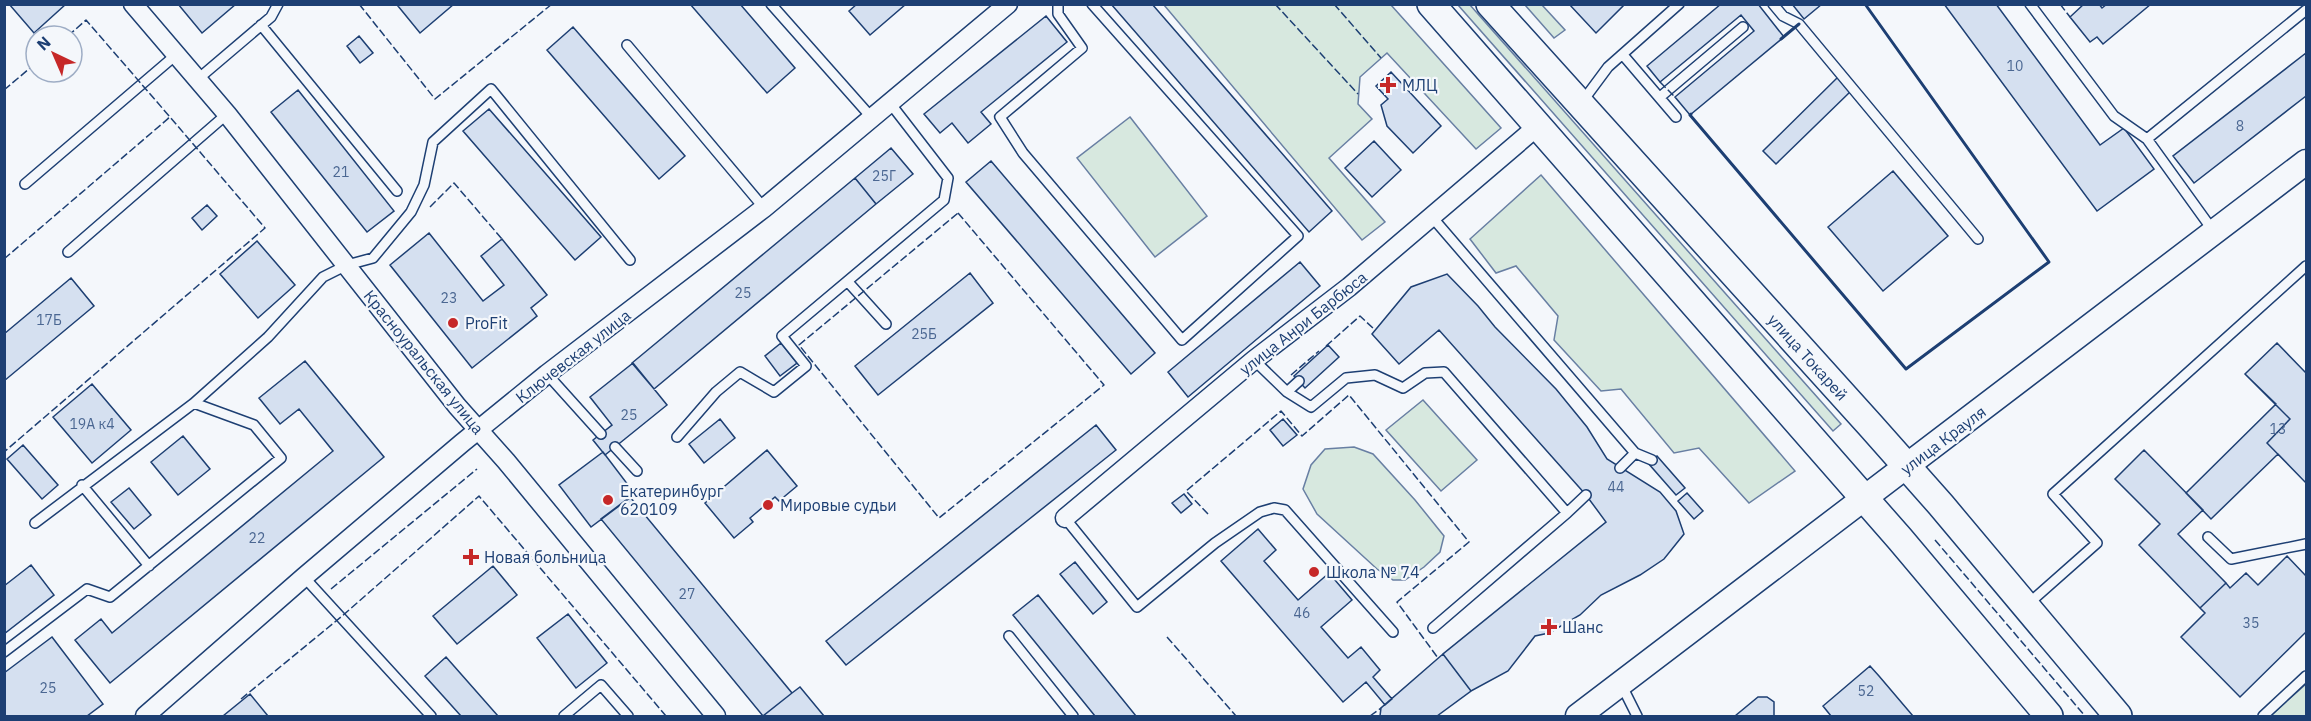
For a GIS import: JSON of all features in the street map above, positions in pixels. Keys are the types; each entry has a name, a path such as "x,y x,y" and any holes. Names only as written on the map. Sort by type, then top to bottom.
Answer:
{"main road":[{"path":"1431,4 2049,717"},
{"name":"улица Токарей","path":"1490,4 1907,468 2118,717"},
{"name":"улица Крауля","path":"1578,717 2307,162"}],"street":[{"name":"Красноуральская улица","path":"134,4 227,114 478,430 507,461 716,717"},
{"name":"Ключевская улица","path":"145,717 304,577 478,430 764,208 1008,4"},
{"name":"улица Анри Барбюса","path":"1065,518 1254,360 1349,287 1539,126"}],"lane":[{"path":"198,79 271,17 278,4"},
{"path":"771,4 872,118"},
{"path":"1058,4 1058,14 1082,48 1000,117 1023,153 1182,340 1298,236 1092,4"},
{"path":"1580,105 1608,67 1679,4"},
{"path":"1773,4 1783,16 1799,24 1978,239"},
{"path":"2030,4 2114,116 2147,139 2214,232"},
{"path":"2147,139 2307,10"},
{"path":"261,25 397,191"},
{"path":"1660,97 1743,27"},
{"path":"627,45 764,208"},
{"path":"25,184 177,54"},
{"path":"1623,55 1676,117"},
{"path":"35,523 82,485 194,403 268,337 323,276 347,265 374,258 411,212 424,184 433,142 491,89 630,260"},
{"path":"677,437 716,392 740,372 774,392 806,366 782,336 944,200 948,178 890,103"},
{"path":"68,252 227,114"},
{"path":"1432,217 1635,453 1652,460"},
{"path":"2025,606 2097,543 2053,494 2307,266"},
{"path":"848,282 885,324"},
{"path":"1254,360 1287,392 1311,407 1346,378 1375,375 1403,388 1425,373 1444,372 1567,513"},
{"path":"548,374 601,434"},
{"path":"1287,392 1299,381"},
{"path":"4,652 87,589 110,597 281,458 254,425 194,403"},
{"path":"615,447 637,471"},
{"path":"1620,468 1635,453"},
{"path":"82,485 149,566"},
{"path":"1433,628 1586,495"},
{"path":"1065,518 1137,607 1215,543 1260,512 1274,508 1286,510 1392,632"},
{"path":"2208,537 2231,559 2307,544"},
{"path":"304,577 432,717"},
{"path":"1009,636 1073,717"},
{"path":"2263,717 2307,676"},
{"path":"1621,684 1636,717"},
{"path":"564,717 601,685 628,717"}],"shaded area":[{"path":"1164,5 1391,5 1501,128 1476,149 1387,53 1360,77 1358,104 1372,119 1329,158 1385,222 1362,240"},
{"path":"1458,5 1470,5 1841,424 1833,431"},
{"path":"1525,5 1542,5 1565,30 1554,38"},
{"path":"1130,117 1207,216 1155,257 1077,158"},
{"path":"1541,175 1795,471 1749,503 1699,448 1674,453 1621,389 1601,391 1554,340 1558,316 1516,266 1496,273 1470,239"},
{"path":"1423,400 1477,460 1441,491 1386,430"},
{"path":"1354,447 1373,454 1444,536 1440,552 1405,580 1393,580 1377,569 1317,514 1303,489 1311,465 1325,449"},
{"path":"2306,684 2306,716 2270,716"}],"building":[{"path":"9,4 66,4 44,24 26,24"},
{"path":"178,4 236,4 202,33"},
{"path":"400,4 454,4 420,33 398,6"},
{"path":"690,4 740,4 795,68 767,93"},
{"path":"857,4 906,4 870,35 849,11"},
{"path":"1111,4 1152,4 1332,211 1309,232"},
{"path":"1569,4 1622,4 1623,6 1596,33"},
{"path":"1721,4 1758,4 1784,37 1690,115 1675,97 1754,31 1741,15 1660,82 1647,66"},
{"path":"1792,4 1822,4 1804,19"},
{"path":"1944,4 1996,4 2100,145 2124,128 2154,169 2097,211"},
{"path":"2084,4 2099,4 2102,8 2107,4 2151,4 2103,44 2097,37 2090,42 2070,17"},
{"path":"1046,16 1067,42 981,112 991,124 968,143 952,123 940,133 924,114"},
{"path":"573,27 685,156 659,179 547,50"},
{"path":"359,36 373,53 360,63 347,46"},
{"path":"2306,53 2306,96 2194,183 2173,156"},
{"path":"1391,72 1441,126 1413,153 1387,126 1381,105 1388,99 1376,86"},
{"path":"1838,77 1851,91 1776,164 1763,151"},
{"path":"298,90 394,211 367,232 271,112"},
{"path":"489,109 601,237 575,260 463,131"},
{"path":"1374,141 1401,170 1372,197 1345,168"},
{"path":"891,148 913,174 876,204 855,178"},
{"path":"991,161 1155,353 1131,374 966,182"},
{"path":"1893,171 1948,236 1883,291 1828,227"},
{"path":"855,178 876,204 654,389 632,363"},
{"path":"207,205 217,216 202,230 192,218"},
{"path":"429,233 483,301 504,285 481,256 502,239 547,295 531,308 537,316 472,368 390,265"},
{"path":"257,241 295,285 258,318 220,274"},
{"path":"1300,262 1320,286 1188,397 1168,372"},
{"path":"970,273 993,303 878,395 855,366"},
{"path":"1447,274 1556,389 1587,427 1607,459 1660,492 1676,511 1684,534 1664,559 1640,575 1601,595 1580,615 1549,633 1535,636 1508,671 1471,691 1443,654 1606,522 1586,495 1439,330 1399,364 1372,334 1411,287"},
{"path":"71,278 94,306 4,381 4,334"},
{"path":"781,343 797,363 780,376 765,356"},
{"path":"2277,343 2306,373 2306,483 2278,454 2211,519 2186,493 2276,404 2245,374"},
{"path":"2277,343 2306,373 2306,483 2267,443 2290,419 2245,374"},
{"path":"1328,345 1339,357 1305,388 1294,376"},
{"path":"305,361 384,457 110,683 75,640 101,619 112,633 333,451 299,409 280,424 259,398"},
{"path":"633,363 667,405 605,455 593,440 612,425 590,397"},
{"path":"92,384 131,430 92,463 53,417"},
{"path":"720,419 735,438 704,463 689,444"},
{"path":"1283,419 1297,435 1283,446 1270,430"},
{"path":"1096,425 1116,450 846,665 826,641"},
{"path":"183,436 210,469 178,495 151,462"},
{"path":"23,445 58,485 42,499 7,459"},
{"path":"767,450 797,486 779,501 775,497 750,518 753,522 734,538 705,503"},
{"path":"2144,450 2203,510 2178,534 2226,583 2200,608 2139,545 2160,524 2115,479"},
{"path":"603,452 635,494 591,527 559,485"},
{"path":"1657,456 1685,488 1676,495 1648,463"},
{"path":"129,488 151,515 134,529 111,502"},
{"path":"1687,493 1703,511 1694,519 1678,501"},
{"path":"1184,494 1192,504 1181,513 1172,503"},
{"path":"630,497 792,693 763,716 601,519"},
{"path":"1258,529 1276,550 1264,561 1298,600 1329,573 1352,600 1321,627 1348,658 1361,647 1380,670 1373,677 1392,699 1385,705 1366,682 1343,702 1221,561"},
{"path":"2287,556 2306,576 2306,632 2240,697 2181,637 2205,613 2200,608 2226,583 2230,588 2246,573 2258,585"},
{"path":"1075,562 1107,602 1093,614 1060,574"},
{"path":"31,565 54,595 4,634 4,586"},
{"path":"493,566 517,595 457,644 433,616"},
{"path":"1038,595 1136,716 1095,716 1013,615"},
{"path":"568,614 607,663 576,688 537,638"},
{"path":"52,637 103,704 87,716 4,716 4,673"},
{"path":"1443,654 1471,691 1437,716 1380,716 1381,708"},
{"path":"446,657 498,716 461,716 425,676"},
{"path":"1870,666 1913,716 1831,716 1823,706"},
{"path":"800,687 824,716 763,716 792,693"},
{"path":"250,694 268,716 223,716"},
{"path":"1758,697 1767,697 1774,702 1774,716 1735,716"}],"fence":[{"path":"359,4 435,99 552,4"},
{"path":"1275,4 1358,94"},
{"path":"1334,4 1381,58"},
{"path":"2060,4 2070,17"},
{"path":"82,24 86,20 170,117 168,118"},
{"path":"4,90 24,73"},
{"path":"1660,82 1675,97"},
{"path":"4,259 170,117 265,228 4,452"},
{"path":"430,207 454,183 502,239"},
{"path":"958,213 1104,385 939,518 799,345 958,213"},
{"path":"1326,346 1360,316 1375,330"},
{"path":"1291,375 1319,351"},
{"path":"1208,514 1186,491 1281,411 1302,436 1349,395 1469,542 1397,602 1438,658"},
{"path":"331,589 477,469"},
{"path":"241,699 341,617 479,496 666,716"},
{"path":"1935,540 2085,716"},
{"path":"1167,637 1236,716"},
{"path":"1370,716 1381,708"}],"wall":[{"path":"1691,114 1906,369 2049,262 1865,4"},
{"path":"1781,39 1799,24"}],"place":[{"name":"МЛЦ","path":"1388,85"},
{"name":"ProFit","path":"453,323"},
{"name":"Екатеринбург 620109","path":"608,500"},
{"name":"Мировые судьи","path":"768,505"},
{"name":"Новая больница","path":"471,557"},
{"name":"Школа № 74","path":"1314,572"},
{"name":"Шанс","path":"1549,627"}]}
